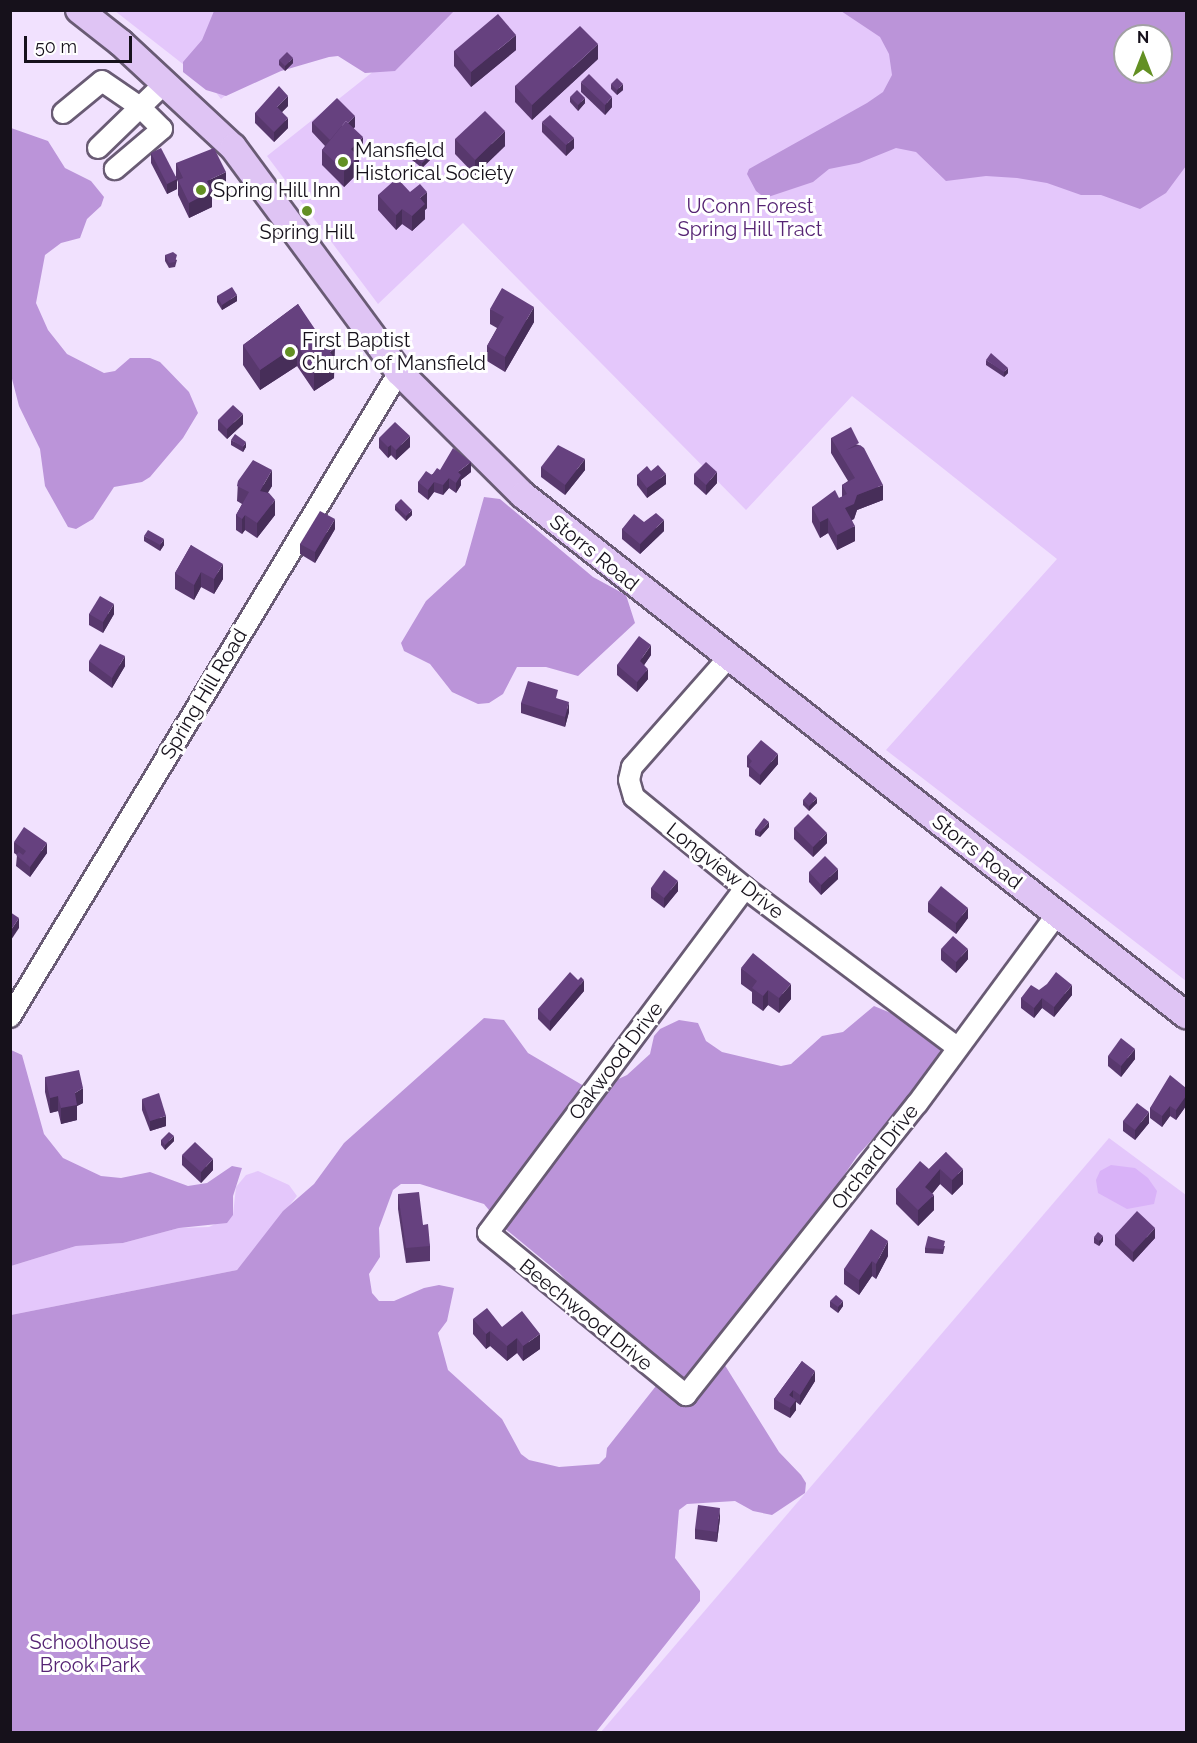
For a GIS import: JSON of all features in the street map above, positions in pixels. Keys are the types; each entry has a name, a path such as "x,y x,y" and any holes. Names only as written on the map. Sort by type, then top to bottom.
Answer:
{"main road":[{"name":"Storrs Road","path":"79,10 165,83 232,147 274,198 399,372 523,495 1186,1015"}],"street":[{"path":"63,113 102,81 140,107 162,129 115,169"},
{"path":"98,148 165,83"},
{"name":"Spring Hill Road","path":"10,1017 399,372"},
{"name":"Longview Drive","path":"728,658 632,767 629,780 634,797 745,888 958,1048"},
{"name":"Oakwood Drive","path":"488,1233 745,888"},
{"name":"Orchard Drive","path":"686,1395 958,1048 1057,914"},
{"name":"Beechwood Drive","path":"488,1233 686,1395"}],"green space":[{"path":"115,11 331,11 221,99 211,86"},
{"path":"214,11 454,11 395,71 365,73 338,56 329,57 281,71 226,96 206,90 183,72 183,62 202,40"},
{"name":"UConn Forest Spring Hill Tract","path":"429,11 1186,11 1186,981 886,750 1057,559 852,396 746,510 463,223 378,304 267,156 438,20"},
{"path":"841,11 1186,11 1186,166 1166,193 1140,209 1101,195 1081,195 1047,183 1017,178 986,176 946,181 916,152 896,148 859,163 829,169 813,182 765,198 756,191 747,174 749,169 883,92 892,75 889,54 880,37"},
{"path":"11,128 48,141 65,168 91,181 104,197 101,206 87,219 80,238 61,243 45,255 36,303 48,330 67,354 104,373 115,371 130,358 150,358 160,362 189,392 198,413 183,438 150,477 142,482 114,487 93,519 76,529 68,527 45,486 40,449 19,406 11,375"},
{"path":"484,497 500,499 593,577 626,595 635,623 578,676 546,667 517,667 503,694 489,703 478,704 452,692 430,664 404,651 401,643 426,601 465,565"},
{"name":"Schoolhouse Brook Park","path":"874,1006 910,1021 940,1050 939,1059 930,1077 857,1156 721,1359 779,1452 801,1475 806,1483 805,1493 772,1515 753,1511 735,1501 687,1504 679,1510 675,1558 700,1591 700,1601 596,1732 11,1732 11,1315 237,1270 283,1211 314,1184 344,1143 484,1018 504,1020 528,1053 589,1089 599,1088 627,1075 650,1054 654,1036 660,1029 679,1020 698,1023 706,1041 722,1052 781,1066 791,1064 822,1036 843,1032","holes":["401,1184 420,1184 484,1204 503,1227 559,1273 593,1309 664,1363 667,1372 607,1448 606,1457 599,1464 559,1467 529,1460 521,1454 502,1419 448,1370 438,1333 447,1321 454,1288 439,1285 424,1288 394,1301 379,1301 372,1293 369,1274 380,1257 379,1228 393,1190"]},
{"path":"11,1050 22,1055 44,1134 63,1158 101,1176 121,1178 150,1172 188,1186 207,1183 232,1166 242,1168 233,1196 233,1215 227,1223 179,1228 123,1243 76,1246 11,1266"},
{"path":"1109,1138 1186,1195 1186,1732 601,1732"},
{"path":"258,1171 289,1185 297,1196 237,1270 11,1315 11,1266 76,1246 123,1243 179,1228 209,1227 233,1215 236,1187 246,1175"}],"shaded area":[{"path":"1111,1165 1135,1168 1148,1178 1157,1191 1154,1204 1127,1209 1098,1193 1096,1180 1100,1171"}],"building":[{"path":"498,14 516,35 471,72 454,51"},
{"path":"580,26 598,44 532,105 515,86"},
{"path":"287,52 293,58 285,66 279,60"},
{"path":"589,74 612,97 605,105 581,82"},
{"path":"617,78 623,84 617,90 611,84"},
{"path":"279,86 288,96 277,107 288,118 274,132 255,113"},
{"path":"577,90 585,98 578,105 570,97"},
{"path":"337,98 355,116 348,123 346,121 330,140 312,122"},
{"path":"485,111 505,131 475,160 455,139"},
{"path":"550,115 574,138 566,145 542,122"},
{"path":"346,121 363,137 351,149 359,157 344,171 322,150"},
{"path":"421,146 430,155 422,163 412,155"},
{"path":"161,148 177,179 167,184 151,153"},
{"path":"214,148 226,172 207,181 212,191 189,203 178,180 183,178 176,163"},
{"path":"397,178 410,192 420,184 427,192 420,198 425,204 412,216 402,209 396,215 378,195"},
{"path":"173,252 177,255 175,262 169,263 165,255"},
{"path":"232,287 237,295 222,305 217,296"},
{"path":"502,288 534,307 505,357 487,346 504,317 490,309"},
{"path":"298,304 323,341 328,338 335,348 330,352 334,358 314,371 297,345 260,370 243,345"},
{"path":"991,353 1008,368 1004,372 986,360"},
{"path":"233,405 243,414 227,429 218,420"},
{"path":"395,422 410,436 396,450 391,445 388,447 379,438"},
{"path":"851,427 859,443 846,450 860,445 864,448 883,485 857,495 854,504 845,508 855,526 837,535 828,518 820,522 812,507 835,490 839,498 847,494 842,485 855,478 831,438"},
{"path":"235,434 246,442 243,447 231,440"},
{"path":"558,445 585,459 565,485 541,467"},
{"path":"453,448 471,462 458,472 461,475 456,483 449,478 443,485 434,482 428,490 418,482 426,471 432,475 437,468 440,470"},
{"path":"253,460 272,470 260,491 269,493 275,500 257,523 245,515 242,519 236,515 249,492 237,486 238,481"},
{"path":"706,462 717,472 706,485 694,474"},
{"path":"658,465 666,474 647,488 637,475 647,466 651,471"},
{"path":"401,499 412,510 406,516 395,505"},
{"path":"320,511 335,519 315,552 300,544"},
{"path":"656,513 664,520 640,544 622,529 634,514 644,522"},
{"path":"148,530 164,539 160,545 144,536"},
{"path":"191,545 223,564 214,579 201,572 194,585 175,573"},
{"path":"100,596 114,604 103,622 89,614"},
{"path":"639,636 651,645 640,661 648,669 637,682 617,665"},
{"path":"100,644 125,656 112,678 89,661"},
{"path":"528,681 558,690 556,698 569,702 565,717 521,703"},
{"path":"761,740 778,754 760,775 749,765 752,761 747,756"},
{"path":"810,792 817,798 809,806 803,800"},
{"path":"808,814 827,833 813,847 794,828"},
{"path":"764,818 769,822 760,832 755,830"},
{"path":"24,827 47,843 30,867 16,855 19,852 23,855 26,851 14,842"},
{"path":"825,856 838,869 821,885 809,872"},
{"path":"664,870 678,881 664,898 651,888"},
{"path":"941,886 968,908 956,923 928,902"},
{"path":"10,912 19,918 11,930 10,930"},
{"path":"953,936 968,949 956,962 941,949"},
{"path":"753,953 791,984 779,998 768,990 763,996 752,988 757,981 741,968"},
{"path":"570,972 578,980 581,977 584,980 550,1021 538,1009"},
{"path":"1056,972 1072,985 1054,1007 1042,998 1034,1008 1021,998 1031,985 1039,990"},
{"path":"1121,1038 1135,1049 1121,1066 1108,1056"},
{"path":"79,1070 83,1088 75,1093 77,1105 61,1108 58,1096 50,1098 45,1077"},
{"path":"1170,1075 1186,1088 1186,1096 1176,1110 1170,1106 1162,1116 1150,1108"},
{"path":"159,1093 166,1116 150,1121 142,1099"},
{"path":"1137,1103 1149,1112 1135,1130 1123,1121"},
{"path":"169,1132 174,1136 165,1145 161,1140"},
{"path":"195,1142 213,1159 201,1172 182,1155"},
{"path":"946,1152 963,1169 952,1180 940,1169 925,1187 934,1195 918,1210 896,1189 920,1161 929,1169"},
{"path":"419,1192 423,1225 428,1224 430,1246 406,1248 398,1194"},
{"path":"1137,1211 1155,1228 1133,1252 1115,1235"},
{"path":"871,1229 888,1241 876,1264 872,1261 859,1280 844,1269"},
{"path":"1098,1232 1103,1236 1099,1241 1094,1237"},
{"path":"928,1236 945,1241 943,1249 925,1248"},
{"path":"836,1295 843,1301 838,1307 830,1301"},
{"path":"487,1308 502,1327 522,1311 540,1334 523,1346 517,1338 507,1346 490,1331 486,1334 473,1319"},
{"path":"802,1361 815,1371 800,1395 793,1390 789,1395 796,1400 790,1408 774,1399"},
{"path":"698,1505 720,1508 717,1532 695,1529"}],"place":[{"name":"Mansfield Historical Society","path":"343,162"},
{"name":"Spring Hill Inn","path":"201,190"},
{"name":"Spring Hill","path":"307,211"},
{"name":"First Baptist Church of Mansfield","path":"290,352"}]}
